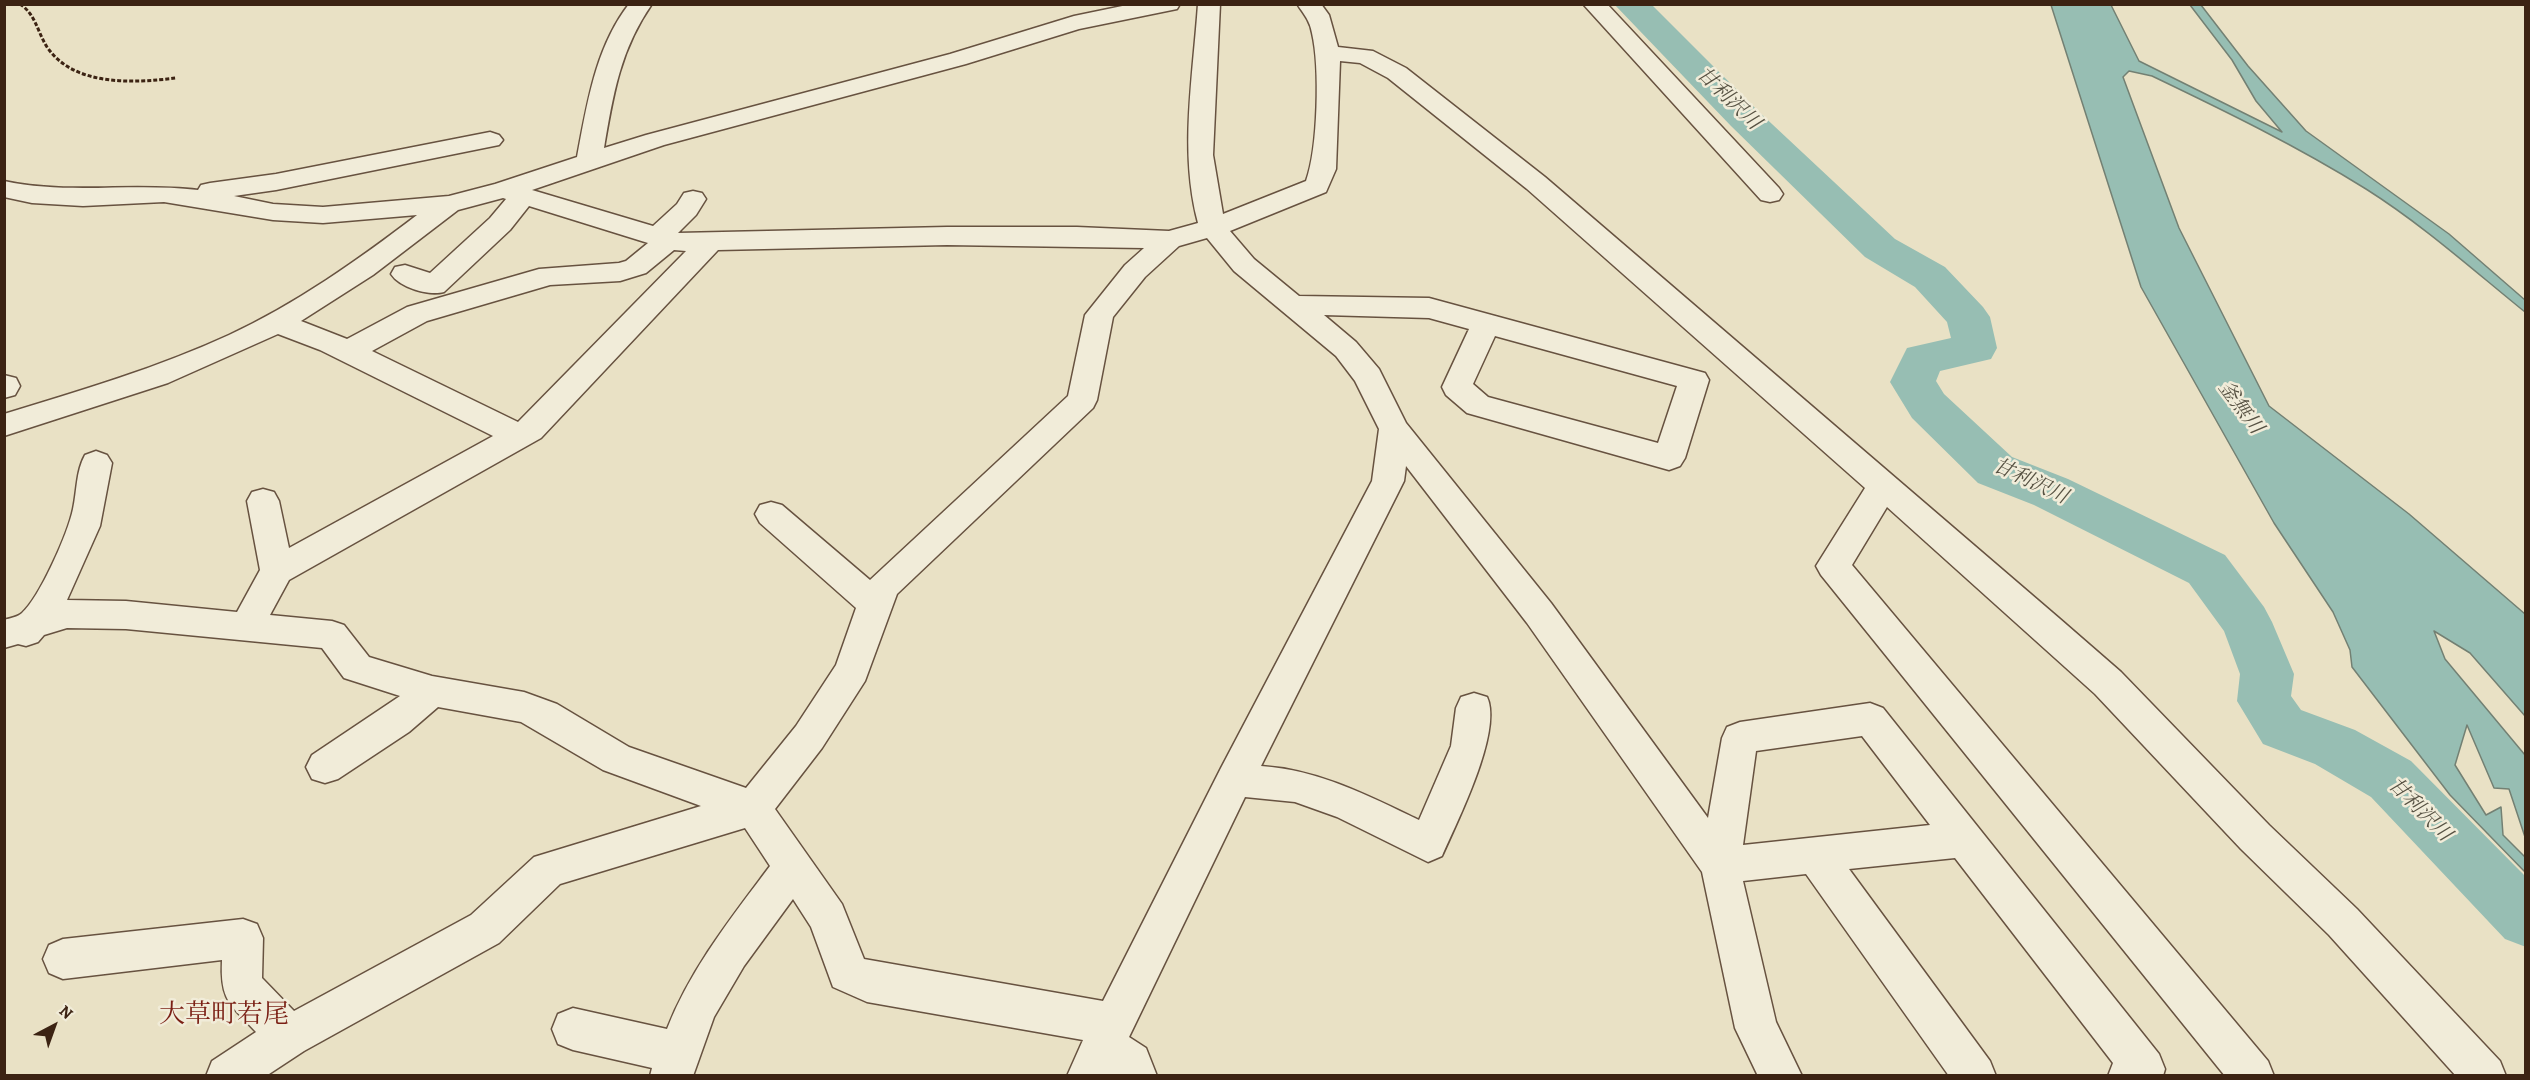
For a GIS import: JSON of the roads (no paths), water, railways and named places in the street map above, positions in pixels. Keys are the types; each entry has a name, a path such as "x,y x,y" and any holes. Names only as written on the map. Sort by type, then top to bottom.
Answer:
{"street":[{"path":"589,162 604,78 631,17 641,4"},
{"path":"176,196 273,212 323,215 449,204 513,193 589,162 655,140 958,59 1074,23 1169,4"},
{"path":"1209,4 1200,155 1205,199 1213,228 1244,265 1346,349 1368,375 1394,429 1539,613 1720,866"},
{"path":"513,193 663,239 711,241 1077,236 1169,240 1213,228 1317,186 1323,169 1329,53 1318,14 1308,4"},
{"path":"1594,4 1770,194"},
{"path":"1329,53 1365,56 1397,73 1596,234 1648,283 2108,683 2255,837 2343,922 2485,1076"},
{"path":"4,189 32,195 83,198 176,196 276,182 490,140"},
{"path":"405,274 434,285 500,224 513,193"},
{"path":"347,352 417,314 549,276 620,272 636,267 663,239 693,199"},
{"path":"4,425 106,393 208,356 309,304 388,251 449,204"},
{"path":"227,1076 289,1036 485,929 548,870 753,808 809,737 852,670 875,604 885,585 914,555 1082,400 1099,315 1136,271 1169,240"},
{"path":"246,627 277,571 530,430 711,241"},
{"path":"1292,305 1429,308 1486,323 1694,380 1669,458 1478,405 1457,387 1486,323"},
{"path":"274,322 347,352 519,436"},
{"path":"1101,1048 1234,780 1388,481 1394,429"},
{"path":"4,650 62,576 88,514 96,463"},
{"path":"1883,487 1833,566 2253,1076"},
{"path":"263,501 277,571"},
{"path":"771,514 875,604"},
{"path":"20,629 67,614 79,614 126,615 332,635 357,668 432,691 524,707 544,715 616,759 753,808 828,917 849,973 867,982 1101,1048 1131,1062 1136,1076"},
{"path":"325,767 396,721 432,691"},
{"path":"1234,780 1296,785 1350,805 1428,844 1469,746 1474,708"},
{"path":"1781,1076 1756,1028 1720,866 1740,738 1870,719 2144,1069 2129,1076"},
{"path":"1720,866 1964,839"},
{"path":"1815,855 1975,1076"},
{"path":"573,1029 675,1064 697,1006 730,952 793,867"},
{"path":"63,959 243,938 242,986 289,1036"}],"water":[{"name":"釜無川","path":"2051,5 2111,5 2139,61 2282,132 2256,101 2232,60 2190,5 2201,5 2248,66 2306,131 2449,234 2525,300 2525,312 2408,218 2366,189 2314,158 2152,76 2129,71 2123,77 2179,228 2269,406 2409,514 2525,614 2525,716 2470,653 2434,631 2445,659 2525,755 2525,837 2509,789 2494,788 2467,725 2455,765 2486,815 2501,807 2503,835 2525,857 2525,872 2450,795 2352,667 2350,650 2333,612 2274,523 2141,287"}],"waterway":[{"name":"甘利沢川","path":"1631,4 1744,118 1880,248 1930,277 1968,317 1975,348 1923,359 1913,382 1928,406 1995,470 2051,492 2207,569 2246,622 2267,674 2264,701 2282,727 2335,747 2391,779 2526,919"}],"district":[{"name":"大草町若尾","path":"224,1016"}]}
